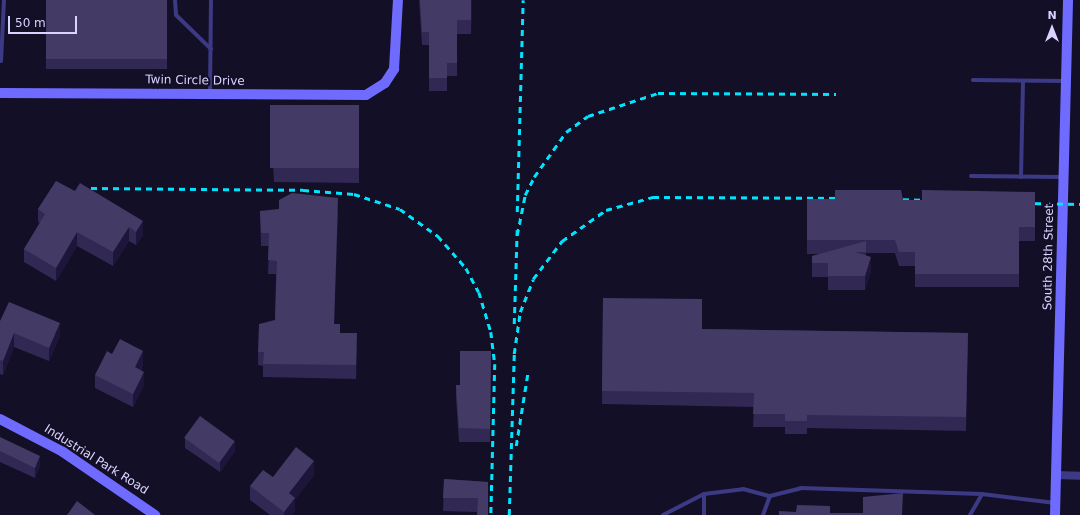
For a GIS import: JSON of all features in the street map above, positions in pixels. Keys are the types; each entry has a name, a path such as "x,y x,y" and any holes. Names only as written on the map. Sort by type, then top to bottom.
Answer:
{"street":[{"name":"Twin Circle Drive","path":"0,93 356,97 366,95 385,83 394,69 398,0"},
{"name":"South 28th Street","path":"1055,515 1068,0"},
{"name":"Industrial Park Road","path":"0,419 63,452 155,515"},
{"path":"1056,475 1080,476"}],"lane":[{"path":"1,61 4,0"},
{"path":"175,0 176,15 211,49"},
{"path":"210,95 211,0"},
{"path":"973,80 1065,82"},
{"path":"1022,177 1023,81"},
{"path":"971,176 1064,177"},
{"path":"663,515 704,494 743,489 770,496 801,488 982,494 1055,503"},
{"path":"704,494 704,515"},
{"path":"972,514 982,494"},
{"path":"763,515 770,496"}],"building":[{"path":"46,0 167,0 167,59 46,59"},
{"path":"420,0 471,0 471,20 457,20 457,63 447,63 447,78 429,78 429,32 422,32"},
{"path":"270,105 359,105 359,168 270,168"},
{"path":"56,181 75,191 80,183 143,221 136,232 129,227 113,252 77,232 56,268 24,249 45,214 38,209"},
{"path":"835,190 901,190 903,200 922,200 922,190 1035,192 1035,227 1019,227 1019,274 915,274 915,252 899,252 895,240 807,240 807,199 835,199"},
{"path":"292,193 338,198 334,324 340,324 340,333 357,333 356,365 263,364 264,352 258,352 259,324 275,320 277,261 268,260 269,233 261,233 260,211 279,209 279,200"},
{"path":"866,241 866,252 855,252 871,257 865,276 828,276 828,263 812,263 812,256"},
{"path":"603,298 702,299 702,329 968,333 966,417 807,415 807,421 785,421 785,414 753,414 754,393 602,391"},
{"path":"9,302 60,323 49,348 14,333 3,361 0,360 0,321"},
{"path":"120,339 143,351 135,367 144,372 133,394 95,375 107,351 112,354"},
{"path":"460,351 491,351 490,429 459,428 456,385 460,385"},
{"path":"200,416 235,441 219,463 184,438"},
{"path":"0,437 40,456 35,468 0,451"},
{"path":"296,447 314,461 289,493 295,498 284,512 250,486 263,470 273,477"},
{"path":"444,479 488,482 488,515 477,515 478,498 443,498"},
{"path":"903,493 902,515 779,515 779,511 796,512 797,505 830,506 830,513 863,513 863,497"},
{"path":"77,501 95,515 67,515"}],"railway":[{"path":"517,212 523,0"},
{"path":"517,235 525,195 534,177 566,132 588,116 658,93 836,94"},
{"path":"91,188 303,190 354,194 400,209 438,236 466,268 479,292 491,332 495,364 491,515"},
{"path":"509,515 514,354 520,312 533,279 562,241 606,210 653,197 846,198"},
{"path":"892,199 932,200"},
{"path":"1024,203 1080,204"},
{"path":"514,324 517,230"},
{"path":"516,446 528,371"}]}
